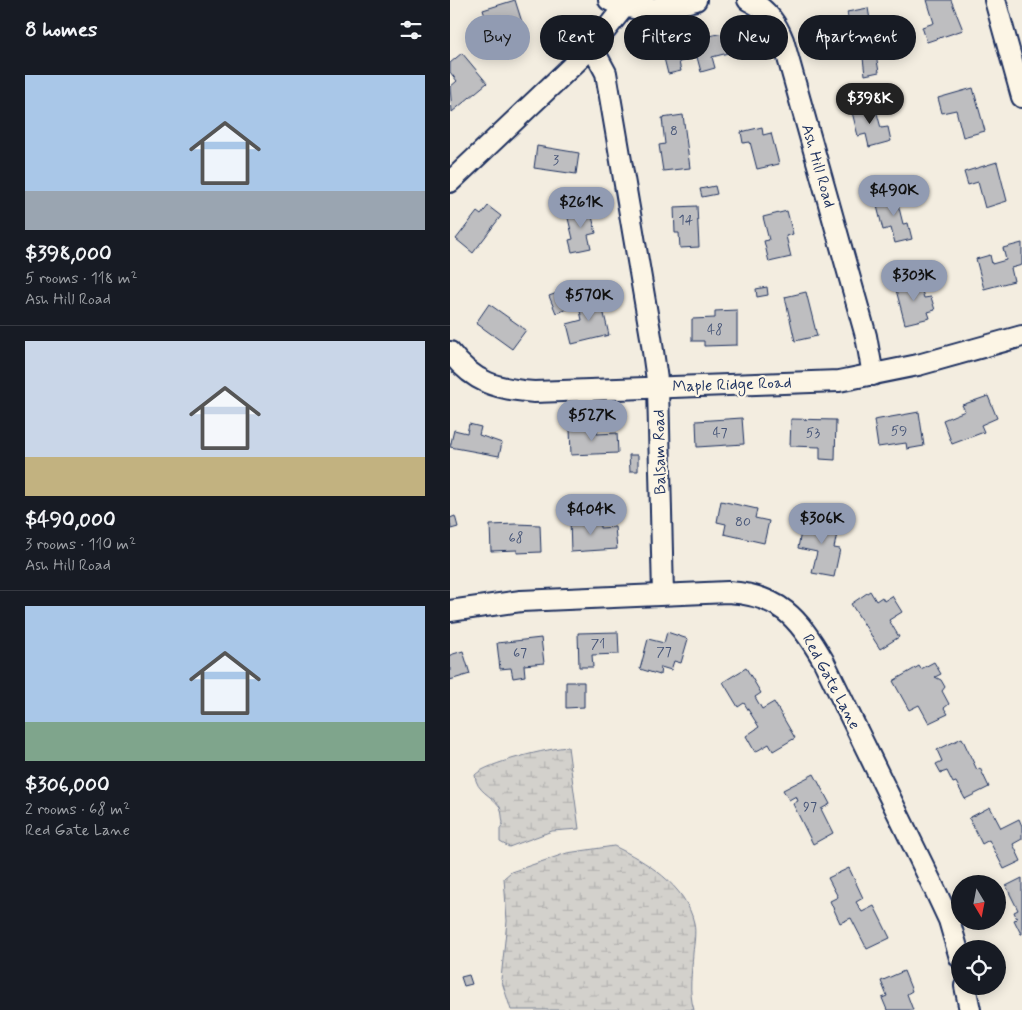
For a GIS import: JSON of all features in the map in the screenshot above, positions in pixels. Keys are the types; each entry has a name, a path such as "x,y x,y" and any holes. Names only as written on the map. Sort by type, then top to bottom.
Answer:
{"street":[{"path":"611,15 617,4 661,8 696,0"},
{"name":"Ash Hill Road","path":"748,0 768,13 783,40 866,336 873,375"},
{"path":"995,0 1022,97"},
{"path":"450,182 578,60"},
{"name":"Balsam Road","path":"599,60 606,73 658,387 663,594"},
{"name":"Maple Ridge Road","path":"450,352 477,379 502,389 534,392 822,382 873,375 1022,336"},
{"name":"Red Gate Lane","path":"450,611 521,601 663,594 749,594 771,600 781,606 798,623 822,660 935,890 954,940"},
{"path":"967,995 970,1010"}],"green space":[{"path":"568,747 579,829 552,831 509,847 500,842 500,829 503,823 501,809 481,789 475,775 481,770 505,761 547,750"},
{"path":"614,846 663,876 690,909 695,930 691,975 694,1010 511,1010 501,979 507,921 504,878 511,872 567,853"}],"building":[{"path":"515,0 520,15 485,15 483,10"},
{"path":"927,0 951,0 963,30 927,42 922,27 934,23"},
{"path":"868,8 869,15 848,15 847,12"},
{"path":"720,34 720,55 712,57 715,68 701,72 698,60 710,60 710,36"},
{"path":"462,53 465,60 468,60 487,83 452,112 450,87 457,81 450,72 450,63"},
{"path":"664,60 686,60 679,62 681,71 668,74"},
{"path":"863,60 877,60 879,72 865,75"},
{"path":"973,88 985,131 963,137 956,110 942,113 938,98"},
{"path":"874,102 881,128 888,127 891,141 869,147 866,134 858,136 851,108"},
{"path":"683,115 690,168 663,171 659,145 665,144 662,118"},
{"path":"762,127 763,135 771,133 779,164 757,169 750,142 743,143 741,132"},
{"path":"537,146 579,153 576,174 534,168"},
{"path":"997,162 1007,201 985,208 978,182 968,185 964,172"},
{"path":"715,186 717,194 702,197 700,189"},
{"path":"898,188 902,203 898,204 903,224 908,223 912,239 895,243 891,228 883,230 877,206 886,204 883,192"},
{"path":"488,206 501,216 473,253 456,239 477,212 481,215"},
{"path":"697,206 699,247 680,248 679,233 675,233 674,207"},
{"path":"590,208 596,233 588,235 591,248 572,252 569,240 573,239 567,214"},
{"path":"787,211 793,234 786,236 791,257 769,262 764,241 769,240 763,217"},
{"path":"1022,243 1022,265 1011,268 1014,281 984,289 976,259 990,255 992,264 1006,260 1003,248"},
{"path":"919,280 924,298 931,297 935,310 928,312 930,318 905,324 895,286"},
{"path":"767,287 768,295 757,297 756,289"},
{"path":"568,289 574,307 556,313 549,296"},
{"path":"806,292 817,336 795,341 785,297"},
{"path":"600,297 609,335 572,344 567,324 582,320 578,302"},
{"path":"489,304 526,330 512,349 476,323"},
{"path":"737,310 737,345 704,346 704,341 692,341 692,319 715,318 715,311"},
{"path":"988,396 997,418 981,425 984,432 952,444 943,420 965,411 962,405"},
{"path":"919,412 924,446 907,449 906,443 878,447 874,420"},
{"path":"742,418 744,444 697,447 696,421"},
{"path":"791,419 836,420 835,460 820,459 820,447 790,446"},
{"path":"469,424 481,427 479,435 502,443 499,456 450,447 454,430 467,433"},
{"path":"597,427 597,434 617,433 618,453 571,455 570,429"},
{"path":"629,455 638,455 638,471 630,471"},
{"path":"721,501 757,509 755,518 769,521 764,543 724,534 726,524 717,522"},
{"path":"825,515 840,519 834,548 840,549 834,577 812,573 817,552 798,548 803,521 823,525"},
{"path":"455,516 458,527 451,529 450,518"},
{"path":"600,518 600,528 615,527 617,549 571,552 570,519"},
{"path":"490,525 540,525 541,552 517,553 517,550 491,551"},
{"path":"870,591 876,601 882,597 884,601 892,596 902,612 889,620 899,637 880,649 851,604"},
{"path":"618,632 619,654 592,655 593,667 579,667 578,633"},
{"path":"667,632 688,639 681,663 674,661 671,670 661,667 660,675 640,669 648,639 664,643"},
{"path":"541,638 544,663 524,665 525,676 513,678 511,668 500,669 497,643"},
{"path":"463,651 470,674 450,680 450,655"},
{"path":"934,662 941,674 935,677 941,680 945,687 942,691 949,704 944,708 948,714 929,723 919,705 909,710 893,681 919,666 921,669"},
{"path":"746,668 761,693 755,697 762,709 774,702 795,738 773,751 769,744 755,752 746,736 759,727 744,703 738,707 723,682"},
{"path":"566,682 584,682 584,707 566,708"},
{"path":"962,738 977,770 980,768 989,787 965,799 956,782 953,783 947,771 941,773 936,764 942,761 937,750"},
{"path":"814,774 830,804 821,809 833,833 813,844 793,804 798,801 796,796 789,800 783,790"},
{"path":"990,807 1001,828 1019,819 1022,826 1022,839 1013,844 1021,861 1004,869 989,840 982,844 969,818"},
{"path":"849,868 863,898 856,902 862,912 874,906 890,938 867,949 851,918 840,923 830,901 838,897 828,878"},
{"path":"1022,878 1022,934 1014,920 1017,919 1014,912 1018,910 1006,886"},
{"path":"904,971 912,991 907,994 913,1010 887,1010 882,998 887,996 881,981"},
{"path":"469,975 472,984 464,986 461,977"}]}
